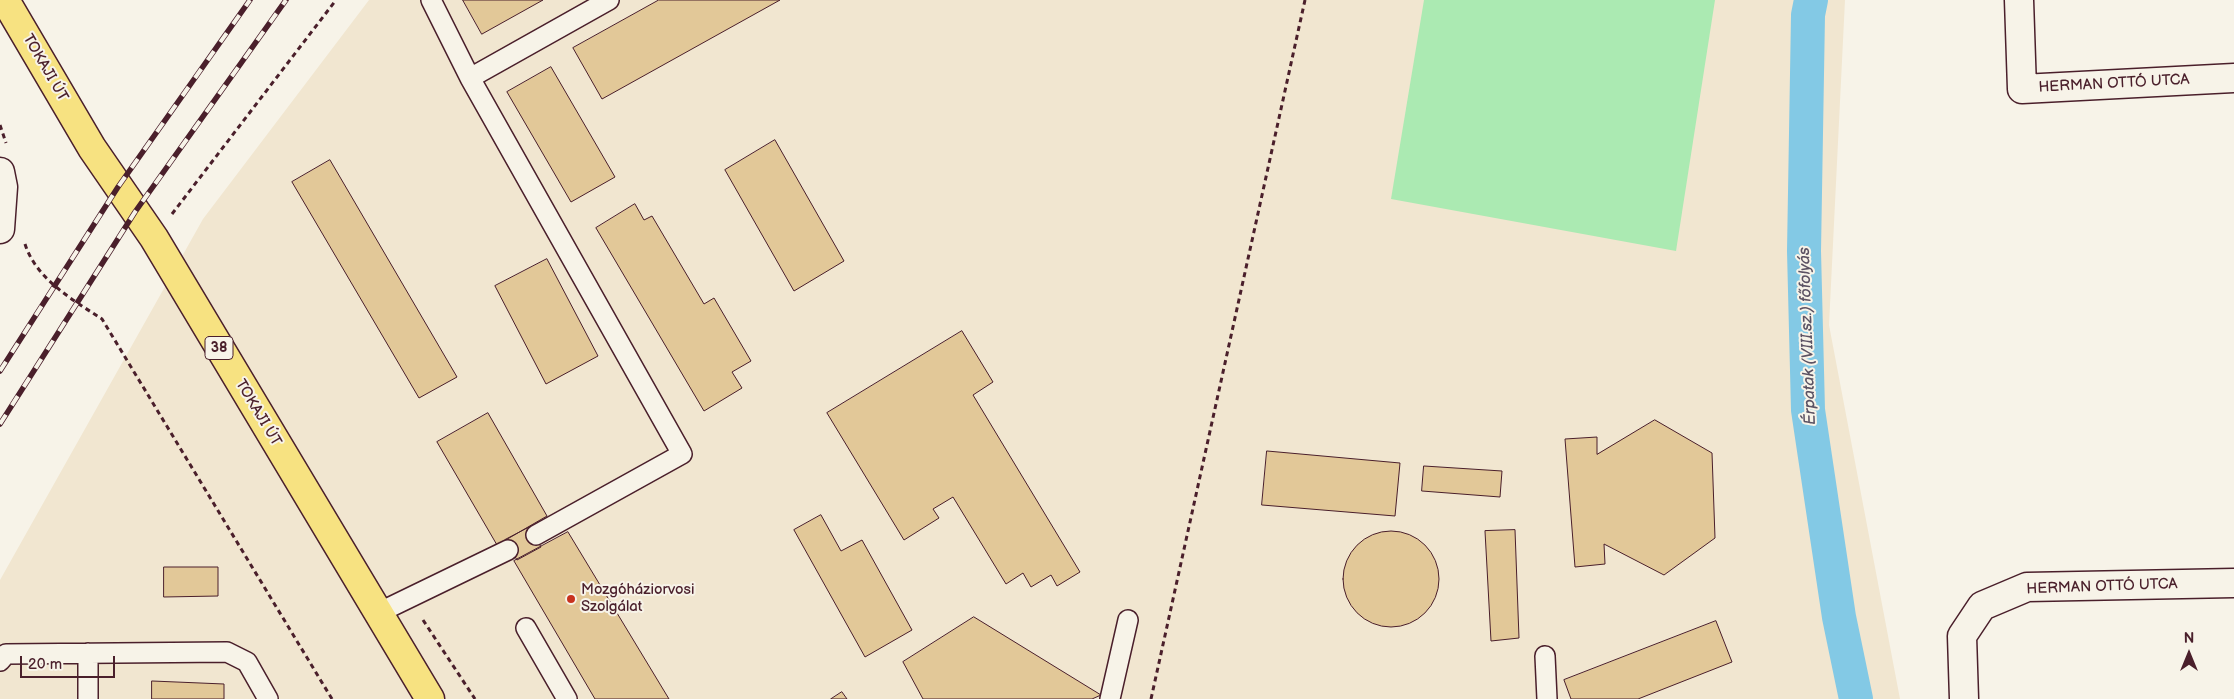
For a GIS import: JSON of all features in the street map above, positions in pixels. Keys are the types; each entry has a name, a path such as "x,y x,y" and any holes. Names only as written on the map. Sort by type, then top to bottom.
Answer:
{"main road":[{"name":"TOKAJI ÚT","path":"5,0 92,148 154,238 430,699"}],"street":[{"name":"HERMAN OTTÓ UTCA","path":"2019,0 2022,89 2234,78"},
{"path":"0,172 12,233"},
{"name":"HERMAN OTTÓ UTCA","path":"1964,699 1962,636 1982,606 2027,587 2234,583"}],"lane":[{"path":"432,0 470,78 682,454 536,535"},
{"path":"470,78 609,0"},
{"path":"378,614 508,550"},
{"path":"1110,699 1128,620"},
{"path":"526,628 567,699"},
{"path":"0,661 6,654 227,652 247,662 268,699"},
{"path":"88,653 88,699"},
{"path":"1545,656 1547,699"}],"path":[{"path":"154,238 336,0"},
{"path":"1150,699 1305,0"},
{"path":"12,233 42,275 76,302 102,319 332,699"},
{"path":"409,599 475,699"}],"shaded area":[{"path":"369,0 1845,0 1829,325 1900,699 0,699 0,580 203,219"}],"green space":[{"path":"1424,0 1715,0 1676,251 1391,199"}],"building":[{"path":"463,0 543,0 482,34"},
{"path":"659,0 780,0 602,99 573,48"},
{"path":"551,67 615,177 571,202 507,92"},
{"path":"775,140 844,261 794,291 725,170"},
{"path":"330,160 457,377 419,398 292,182"},
{"path":"635,204 644,220 652,216 704,304 714,298 751,361 732,372 742,388 704,411 596,228"},
{"path":"547,259 598,356 546,384 495,286"},
{"path":"962,331 993,382 973,395 1080,572 1057,586 1051,575 1031,587 1023,573 1006,584 953,497 933,509 939,518 904,540 827,413"},
{"path":"488,413 547,516 497,545 437,442"},
{"path":"1655,420 1712,453 1715,538 1664,575 1604,544 1605,564 1575,567 1565,439 1597,437 1597,454"},
{"path":"1267,451 1400,463 1395,516 1262,505"},
{"path":"1424,466 1502,471 1500,497 1422,491"},
{"path":"821,515 841,551 862,540 912,630 865,657 794,530"},
{"path":"530,527 541,547 517,560 505,540"},
{"path":"1515,530 1519,638 1491,641 1485,531"},
{"path":"1391,531 1409,535 1425,545 1435,561 1439,579 1435,597 1425,613 1409,623 1391,627 1373,623 1357,613 1347,597 1343,579 1347,561 1357,545 1373,535"},
{"path":"568,532 669,699 595,699 514,561"},
{"path":"164,567 218,567 218,596 164,597"},
{"path":"974,617 1101,695 1092,699 923,699 903,662"},
{"path":"1716,621 1732,662 1638,699 1571,699 1564,680"},
{"path":"152,681 224,684 224,699 152,699"},
{"path":"842,692 847,699 831,699"}],"waterway":[{"name":"Érpatak (VIII.sz.) főfolyás","path":"1811,0 1808,15 1804,251 1808,410 1839,617 1856,699"}],"railway":[{"path":"0,371 118,187 250,0"},
{"path":"0,424 135,212 286,0"}],"place":[{"name":"Mozgóháziorvosi Szolgálat","path":"571,599"}]}
